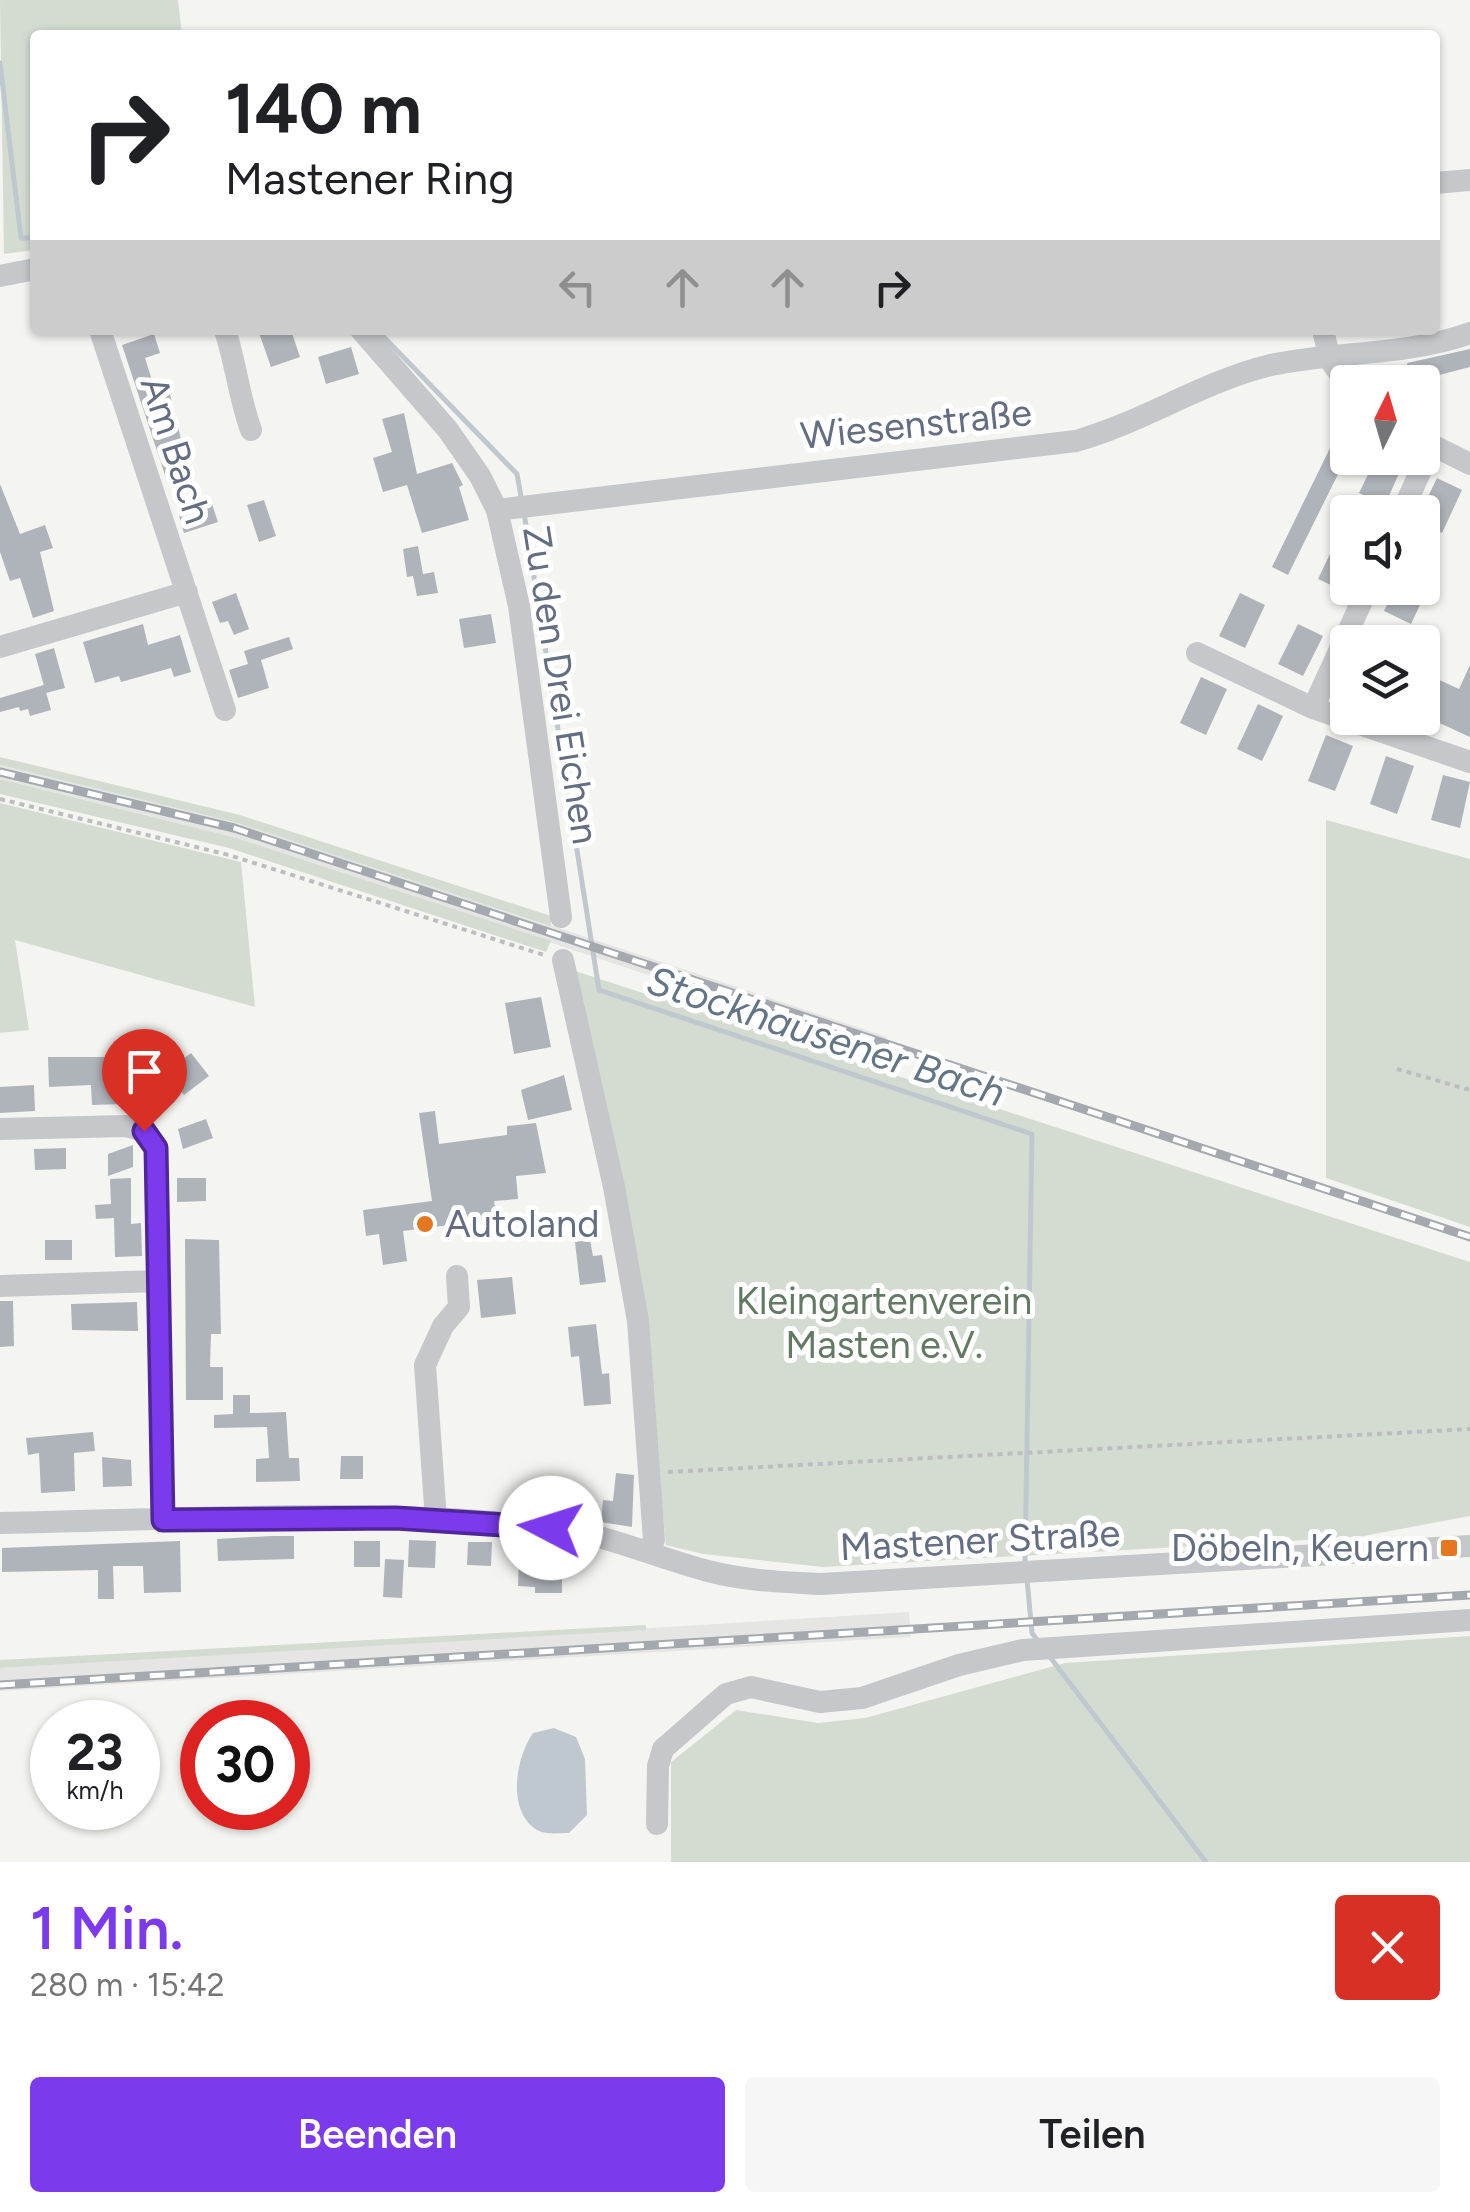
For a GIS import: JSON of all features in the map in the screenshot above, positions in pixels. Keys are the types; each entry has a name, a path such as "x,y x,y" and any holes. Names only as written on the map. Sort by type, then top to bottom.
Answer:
{"street":[{"path":"1440,183 1470,180"},
{"path":"0,276 30,270"},
{"name":"Wiesenstraße","path":"513,507 1076,440 1144,418 1267,366 1330,360 1470,334"},
{"name":"Am Bach","path":"102,335 225,710"},
{"path":"227,335 238,370 238,392 251,430"},
{"name":"Zu den Drei Eichen","path":"365,335 448,430 480,476 513,507 522,623 561,917"},
{"path":"1324,335 1334,365"},
{"path":"1440,449 1470,464"},
{"path":"0,622 4,646 187,592"},
{"path":"1314,708 1360,605"},
{"path":"1197,653 1314,708 1470,762"},
{"path":"563,960 638,1321 654,1540 648,1552"},
{"path":"0,1129 126,1126 144,1131 156,1148 163,1520"},
{"path":"436,1520 424,1365 461,1302 457,1276"},
{"path":"0,1286 157,1281"},
{"name":"Mastener Straße","path":"0,1523 292,1516 551,1528 761,1582 821,1584 1470,1546"},
{"path":"657,1824 658,1766 664,1749 726,1694 751,1686 820,1702 862,1698 959,1665 1024,1650 1470,1620"}],"path":[{"path":"0,799 229,854 563,960"},
{"path":"1397,1069 1470,1090"},
{"path":"649,1472 1019,1456 1470,1429"}],"shaded area":[{"path":"0,765 238,823 406,877 887,1037 883,1053 233,837 0,779"},
{"path":"909,1612 911,1637 0,1691 0,1668"},
{"path":"554,1728 576,1737 585,1759 587,1815 569,1833 537,1830 527,1821 518,1797 519,1769 527,1743 533,1733"}],"green space":[{"path":"0,0 178,0 181,30 30,30 30,251 4,254"},
{"path":"0,757 240,815 551,916 551,926 238,823 0,765"},
{"path":"0,779 233,837 551,941 546,952 229,848 0,794"},
{"path":"0,803 241,862 255,1007 15,940 29,1030 0,1033"},
{"path":"1326,820 1470,859 1470,1227 1326,1178"},
{"name":"Kleingartenverein Masten e.V.","path":"569,969 1470,1262 1470,1516 1358,1537 823,1567 703,1554 666,1545 643,1317"},
{"path":"646,1625 646,1630 0,1668 0,1660"},
{"path":"1470,1636 1470,1862 671,1862 671,1762 736,1710 818,1723 865,1718 1065,1663"}],"building":[{"path":"154,335 160,353 145,358 156,393 169,390 181,439 176,441 187,471 166,478 122,345"},
{"path":"260,335 293,335 300,357 271,367"},
{"path":"351,347 359,374 326,384 318,357"},
{"path":"1470,349 1470,367 1440,375 1440,365 1407,363"},
{"path":"404,413 417,474 452,463 463,485 459,487 469,520 422,533 407,485 383,492 373,458 392,452 382,419"},
{"path":"1330,448 1330,475 1338,475 1288,575 1272,567"},
{"path":"1368,475 1398,475 1389,495 1359,493"},
{"path":"1437,478 1462,490 1442,533 1440,495 1429,495"},
{"path":"0,484 20,534 45,525 53,548 40,552 54,611 33,618 20,578 10,581 0,552"},
{"path":"264,500 276,536 259,542 247,505"},
{"path":"211,501 218,522 184,533 178,512"},
{"path":"418,546 423,574 434,572 438,593 417,596 413,576 407,577 403,549"},
{"path":"1330,554 1330,585 1318,579"},
{"path":"236,593 249,629 234,635 228,621 220,623 212,602"},
{"path":"1240,593 1265,605 1245,648 1219,636"},
{"path":"1387,605 1420,605 1411,624 1384,611"},
{"path":"491,614 496,643 464,648 459,619"},
{"path":"143,624 148,645 180,635 191,672 174,677 171,668 121,682 119,676 95,683 83,642"},
{"path":"1298,624 1323,636 1303,676 1278,664"},
{"path":"289,637 293,649 261,660 269,688 238,698 229,670 248,664 244,651"},
{"path":"54,648 65,688 46,693 35,654"},
{"path":"1470,665 1470,737 1440,723 1440,680 1459,689"},
{"path":"1201,677 1227,689 1206,735 1180,723"},
{"path":"44,685 51,710 30,716 28,709 20,711 19,707 0,712 0,698"},
{"path":"1258,704 1283,716 1262,761 1237,749"},
{"path":"1326,735 1353,746 1335,791 1308,781"},
{"path":"1386,756 1414,766 1397,814 1370,804"},
{"path":"1443,775 1470,782 1460,828 1431,820"},
{"path":"541,997 551,1047 514,1054 505,1003"},
{"path":"191,1053 209,1076 184,1095 166,1072"},
{"path":"48,1057 122,1057 123,1104 92,1105 91,1085 49,1087"},
{"path":"564,1075 572,1110 528,1120 521,1090"},
{"path":"34,1085 35,1111 0,1113 0,1087"},
{"path":"435,1111 439,1144 507,1135 507,1126 536,1123 546,1173 516,1176 518,1199 494,1201 497,1219 403,1231 407,1261 383,1265 379,1234 366,1236 363,1210 432,1201 419,1113"},
{"path":"206,1119 213,1138 183,1149 178,1129"},
{"path":"133,1145 133,1167 108,1176 108,1154"},
{"path":"66,1148 66,1169 35,1170 34,1149"},
{"path":"131,1178 131,1224 141,1223 142,1256 115,1257 114,1218 96,1219 95,1205 111,1204 110,1179"},
{"path":"177,1178 206,1178 206,1201 177,1202"},
{"path":"185,1239 219,1240 221,1334 211,1334 210,1367 223,1367 223,1400 186,1400"},
{"path":"45,1240 72,1240 72,1260 45,1260"},
{"path":"590,1240 593,1256 602,1255 606,1282 580,1285 575,1242"},
{"path":"512,1277 516,1314 481,1318 477,1280"},
{"path":"0,1301 13,1301 14,1346 0,1347"},
{"path":"137,1302 138,1331 72,1330 71,1304"},
{"path":"596,1324 602,1374 609,1373 611,1404 584,1406 579,1356 571,1357 568,1327"},
{"path":"233,1395 250,1395 250,1413 286,1412 289,1458 299,1458 300,1481 256,1482 256,1459 269,1458 267,1427 214,1428 214,1415 233,1414"},
{"path":"93,1432 95,1451 74,1453 75,1491 41,1493 39,1453 28,1455 26,1438"},
{"path":"341,1456 363,1456 363,1479 340,1479"},
{"path":"102,1457 131,1460 132,1486 103,1487"},
{"path":"616,1473 634,1475 632,1527 601,1522 603,1500 613,1501"},
{"path":"294,1536 294,1559 218,1561 217,1539"},
{"path":"409,1540 436,1541 435,1568 408,1567"},
{"path":"180,1541 181,1592 144,1593 143,1566 113,1566 114,1599 98,1599 98,1570 2,1572 2,1548"},
{"path":"354,1541 380,1541 380,1567 354,1567"},
{"path":"468,1542 492,1542 491,1566 467,1565"},
{"path":"519,1554 549,1555 549,1568 562,1568 562,1593 535,1593 535,1587 518,1586"},
{"path":"385,1559 404,1560 402,1598 383,1597"}],"waterway":[{"name":"Stockhausener Bach","path":"0,63 21,238 30,238"},
{"name":"Stockhausener Bach","path":"382,335 517,474 522,502"},
{"name":"Stockhausener Bach","path":"524,513 599,990 1032,1134 1025,1563"},
{"name":"Stockhausener Bach","path":"1027,1579 1032,1633 1038,1641"},
{"name":"Stockhausener Bach","path":"1050,1657 1206,1862"}],"railway":[{"path":"0,772 234,828 1470,1237"},
{"path":"0,1685 1470,1595"}],"place":[{"name":"Autoland","path":"425,1224"},
{"name":"Döbeln, Keuern","path":"1449,1548"}],"route":[{"path":"144,1131 156,1148 163,1520 396,1518 551,1528"}]}
